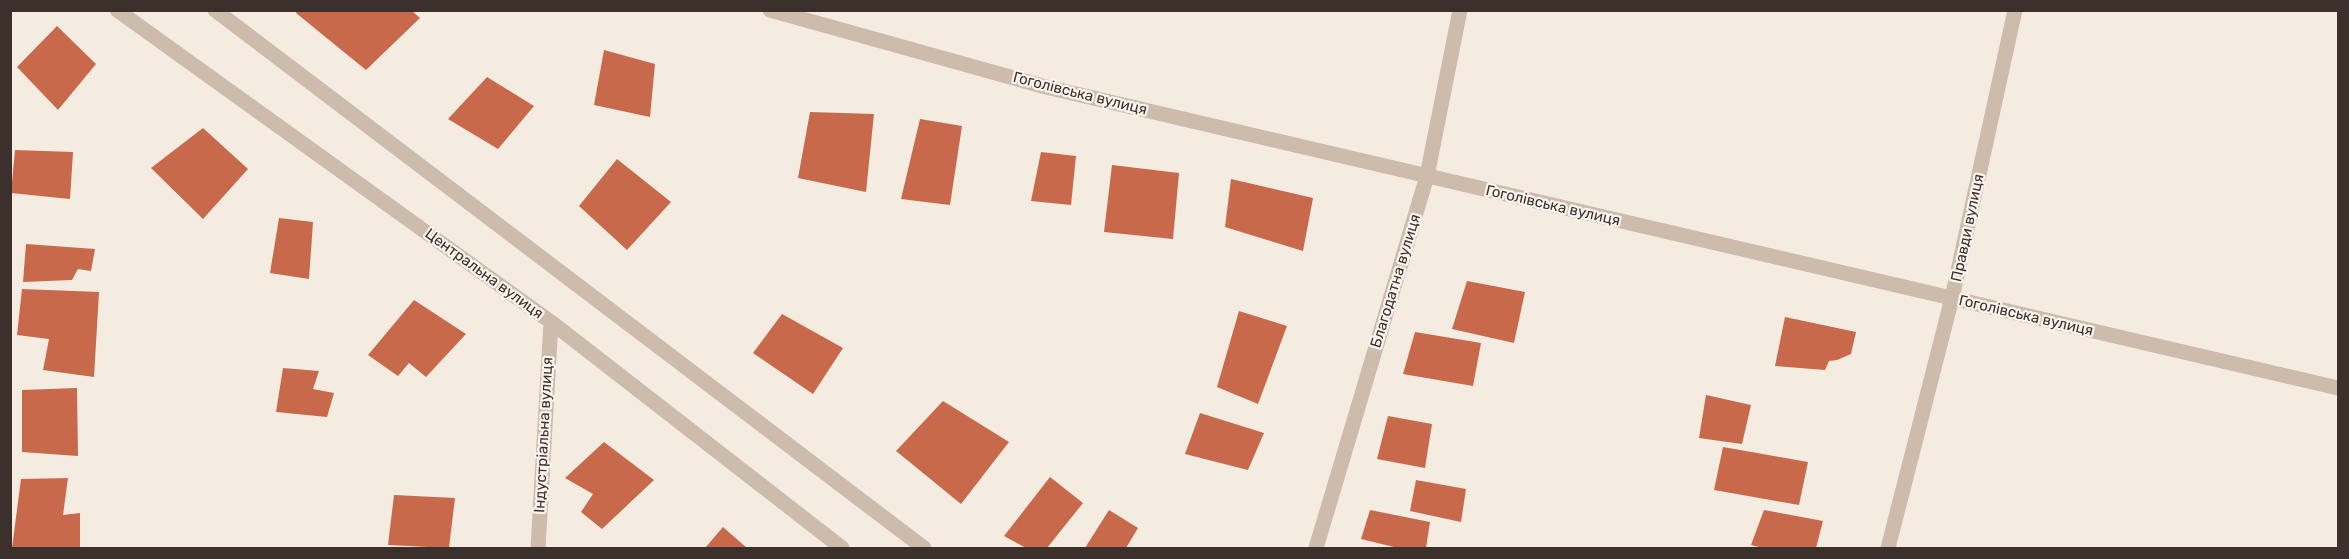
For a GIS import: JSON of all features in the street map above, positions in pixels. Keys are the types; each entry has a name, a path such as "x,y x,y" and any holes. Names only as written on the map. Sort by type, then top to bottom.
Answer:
{"street":[{"name":"Центральна вулиця","path":"117,10 551,322 842,549"},
{"path":"215,10 924,549"},
{"name":"Гоголівська вулиця","path":"770,10 1046,87 2338,388"},
{"name":"Благодатна вулиця","path":"1316,549 1427,176 1460,10"},
{"name":"Правди вулиця","path":"1888,549 1952,298 2015,10"},
{"name":"Індустріальна вулиця","path":"538,549 551,322"}],"building":[{"path":"298,10 411,10 420,18 366,70 296,13"},
{"path":"57,26 96,64 58,110 17,67"},
{"path":"604,50 655,64 650,117 594,105"},
{"path":"487,77 534,106 498,149 448,119"},
{"path":"810,112 874,114 866,192 798,178"},
{"path":"920,119 962,126 950,205 901,199"},
{"path":"203,128 248,169 203,219 151,168"},
{"path":"15,150 73,152 70,199 11,193"},
{"path":"1041,152 1076,156 1071,205 1031,201"},
{"path":"617,159 671,202 627,250 579,206"},
{"path":"1112,165 1179,173 1173,239 1104,232"},
{"path":"1231,179 1313,198 1303,251 1225,227"},
{"path":"279,218 313,222 309,279 270,273"},
{"path":"26,244 95,249 91,271 78,269 72,280 23,282"},
{"path":"1467,281 1525,292 1514,343 1452,329"},
{"path":"22,289 99,292 94,377 43,370 49,339 17,335"},
{"path":"414,300 466,334 426,377 409,363 398,376 368,355"},
{"path":"1239,311 1287,326 1258,404 1217,387"},
{"path":"782,314 843,348 813,394 753,353"},
{"path":"1785,317 1856,332 1851,354 1829,361 1825,370 1775,366"},
{"path":"1415,332 1481,343 1473,386 1403,374"},
{"path":"283,368 319,371 313,389 334,393 327,417 276,412"},
{"path":"77,388 78,456 22,452 22,390"},
{"path":"1706,395 1751,405 1742,444 1699,438"},
{"path":"943,401 1009,442 961,504 896,451"},
{"path":"1200,413 1264,433 1248,470 1185,454"},
{"path":"1388,416 1432,424 1425,468 1377,459"},
{"path":"604,442 654,480 602,529 581,512 593,494 565,478"},
{"path":"1723,447 1808,462 1799,505 1714,490"},
{"path":"1050,477 1083,503 1047,548 1026,548 1004,536"},
{"path":"68,478 63,515 80,513 80,548 12,548 21,479"},
{"path":"1416,480 1466,489 1461,522 1410,511"},
{"path":"394,495 455,498 449,548 388,545"},
{"path":"1109,510 1138,528 1126,548 1085,548"},
{"path":"1370,510 1430,522 1426,548 1398,548 1361,539"},
{"path":"1764,510 1823,521 1816,548 1763,548 1751,545"},
{"path":"723,527 747,548 705,548"}]}
